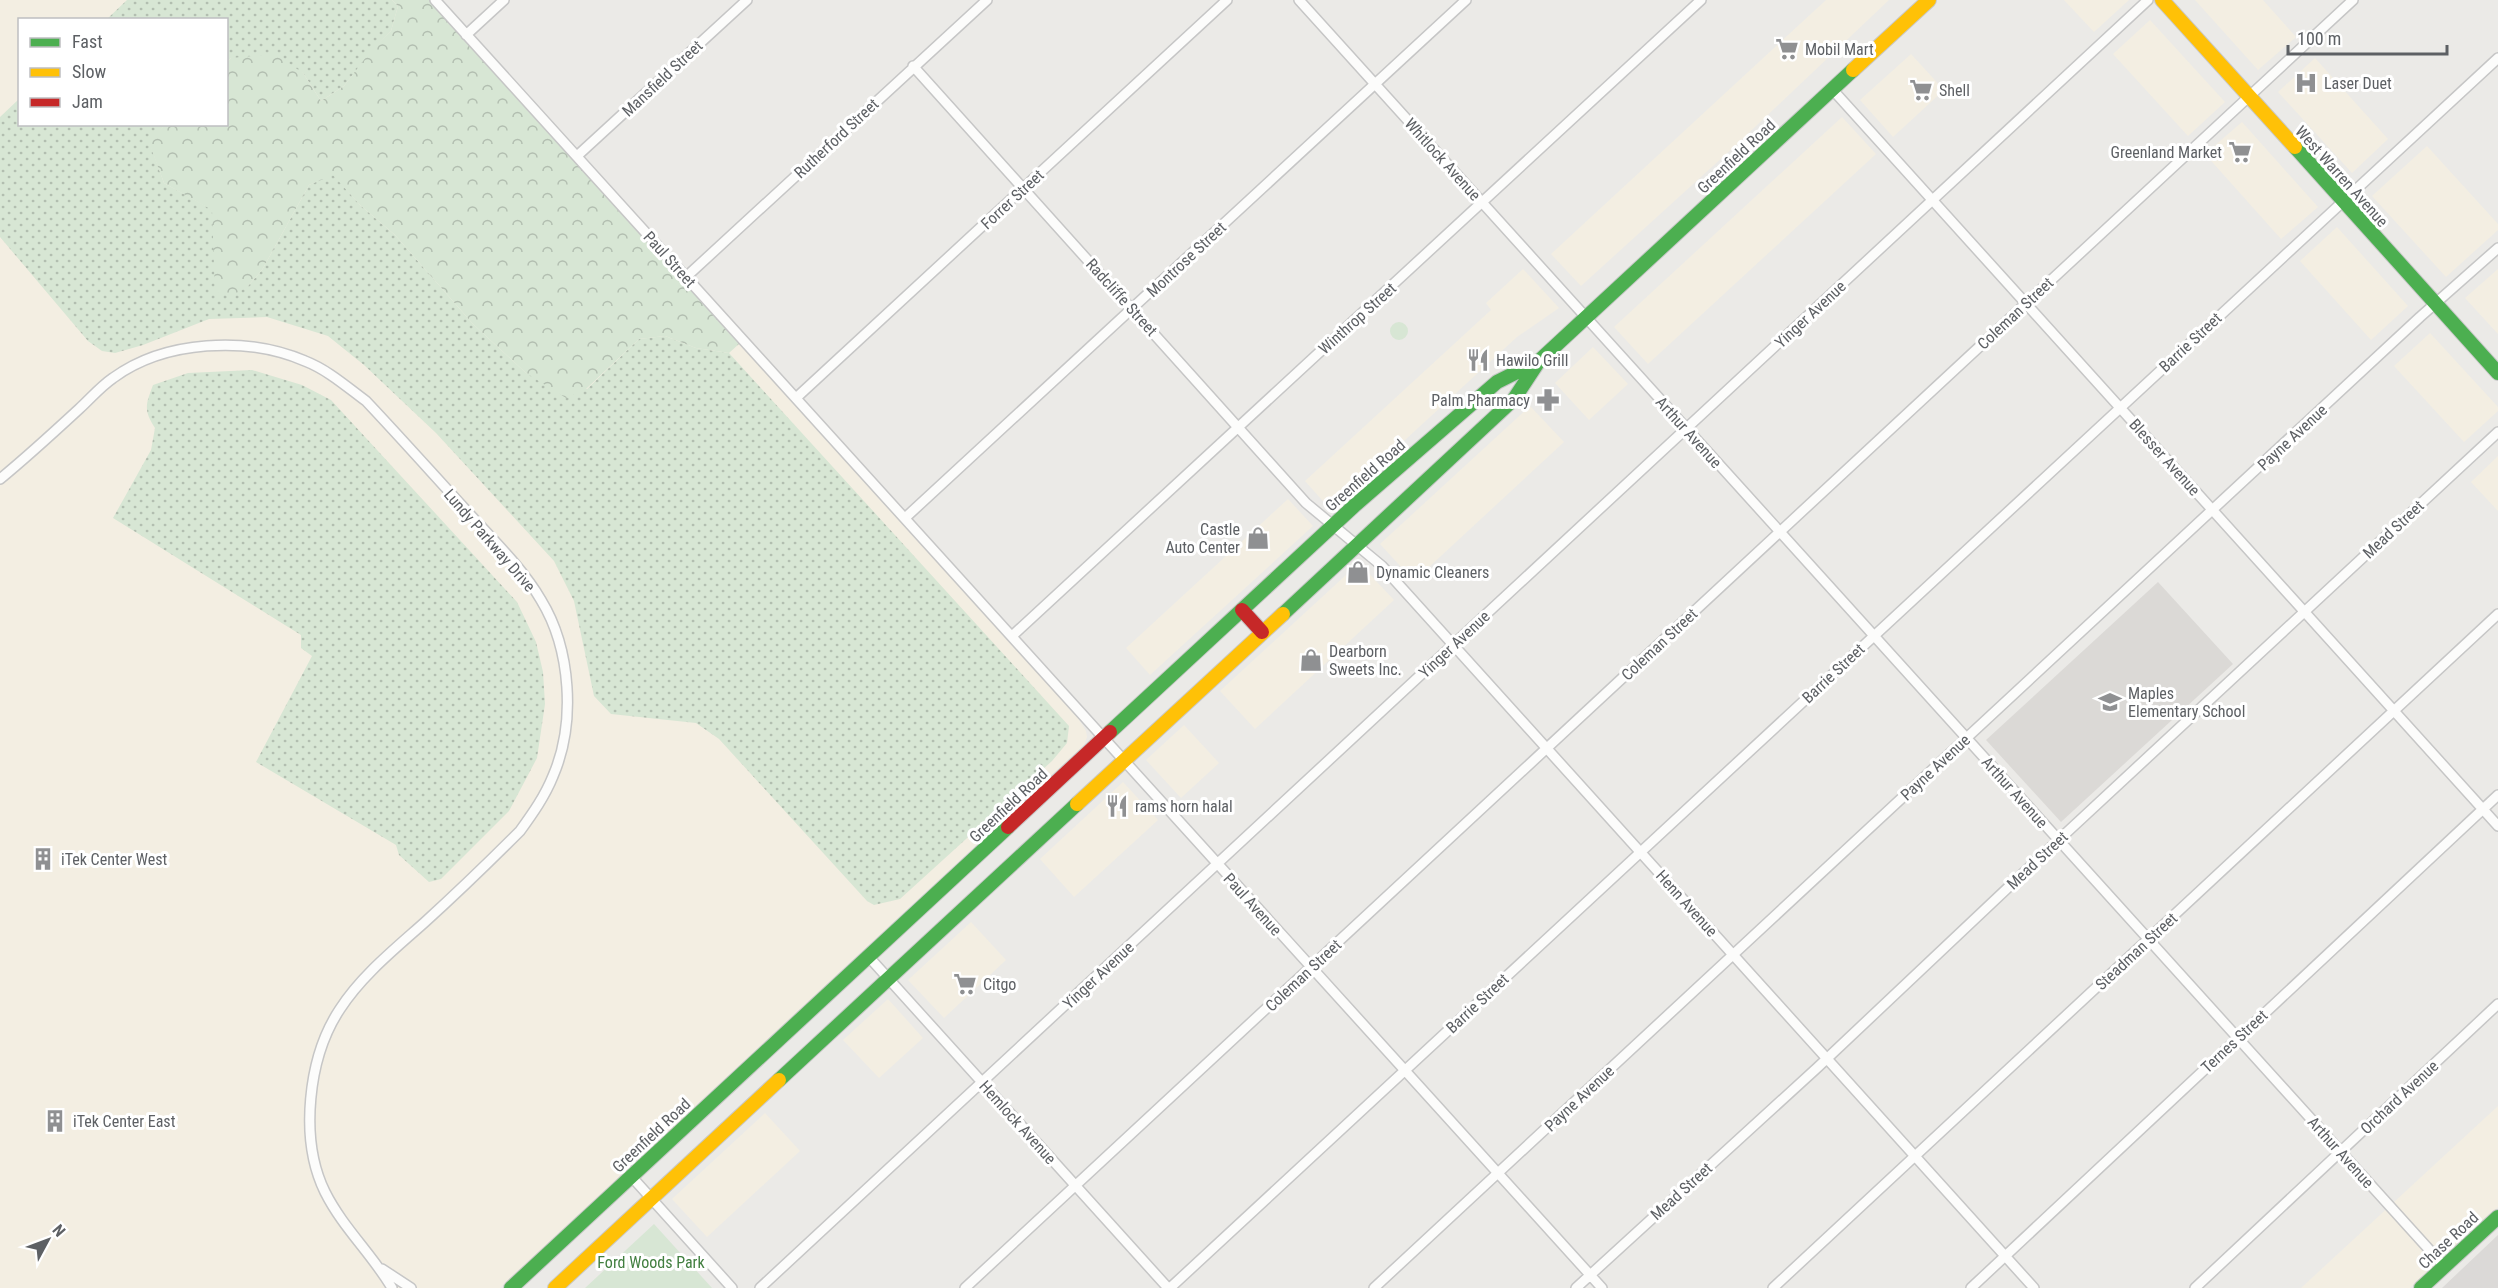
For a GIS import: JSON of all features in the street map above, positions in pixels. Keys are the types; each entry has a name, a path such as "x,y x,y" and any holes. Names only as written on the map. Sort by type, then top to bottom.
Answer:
{"main road":[{"name":"Greenfield Road","path":"555,1288 1514,399 1539,361 1929,0"},
{"name":"West Warren Avenue","path":"2162,0 2498,373"},
{"name":"Greenfield Road","path":"511,1288 1332,526 1497,382 1539,361"},
{"path":"1242,610 1262,632"},
{"name":"Chase Road","path":"2421,1288 2498,1217"}],"street":[{"name":"Paul Street","path":"435,0 905,518"},
{"path":"466,35 504,0"},
{"name":"Mansfield Street","path":"577,156 747,0"},
{"name":"Rutherford Street","path":"686,277 987,0"},
{"name":"Forrer Street","path":"796,398 1227,0"},
{"name":"Whitlock Avenue","path":"1299,0 1586,318"},
{"name":"Montrose Street","path":"905,518 1466,0"},
{"name":"Winthrop Street","path":"1012,636 1701,0"},
{"name":"Yinger Avenue","path":"760,1288 2148,0"},
{"name":"Coleman Street","path":"965,1288 2353,0"},
{"name":"Barrie Street","path":"1169,1288 2498,58"},
{"name":"Radcliffe Street","path":"913,66 1306,503 1332,526"},
{"name":"Blesser Avenue","path":"1832,89 2498,825"},
{"name":"Payne Avenue","path":"1374,1288 2212,510 2498,248"},
{"name":"Arthur Avenue","path":"1586,318 2444,1266"},
{"name":"Lundy Parkway Drive","path":"0,479 113,378 137,364 171,352 216,345 260,348 305,361 339,380 366,401 518,568 541,600 557,635 567,680 566,728 554,774 538,806 520,831 373,969 339,1009 321,1050 309,1102 311,1144 324,1190 346,1228 380,1267 392,1288"},
{"name":"Mead Street","path":"1576,1288 1827,1058 2058,840 2498,432"},
{"name":"Paul Avenue","path":"905,518 1602,1288"},
{"name":"Henn Avenue","path":"1332,526 1382,566 2034,1288"},
{"name":"Steadman Street","path":"1773,1288 2498,614"},
{"name":"Ternes Street","path":"1971,1288 2498,795"},
{"name":"Hemlock Avenue","path":"868,956 1169,1288"},
{"name":"Orchard Avenue","path":"2195,1288 2498,1004"},
{"path":"631,1176 732,1288"},
{"name":"Lundy Parkway Drive","path":"380,1267 411,1288"}],"shaded area":[{"path":"0,0 430,0 1058,693 1075,713 1086,731 1087,737 1084,745 500,1288 0,1288"},
{"path":"1826,0 1889,0 1735,146 1581,286 1551,254"},
{"path":"2064,0 2129,0 2094,32"},
{"path":"2195,0 2263,0 2296,37 2258,70"},
{"path":"2150,20 2225,102 2188,136 2113,54"},
{"path":"1911,54 1944,90 1893,137 1860,100"},
{"path":"2315,58 2388,139 2352,173 2278,92"},
{"path":"1842,117 1876,154 1648,364 1614,327"},
{"path":"2242,122 2318,207 2281,239 2205,154"},
{"path":"2427,146 2498,224 2498,230 2446,277 2372,196"},
{"path":"2337,227 2408,306 2371,340 2300,261"},
{"path":"1523,269 1559,308 1517,337 1330,509 1305,481 1491,310 1486,303"},
{"path":"2498,269 2498,334 2465,298"},
{"path":"2430,333 2498,407 2498,411 2464,442 2394,366"},
{"path":"1593,347 1628,384 1589,420 1555,383"},
{"path":"1530,406 1564,442 1414,581 1380,544"},
{"path":"2498,456 2498,511 2471,482"},
{"path":"1288,499 1313,526 1150,675 1126,648"},
{"path":"1359,563 1394,600 1255,729 1220,691"},
{"name":"Maples Elementary School","path":"2158,582 2233,664 2061,822 1986,740"},
{"path":"1184,725 1219,763 1181,798 1146,760"},
{"path":"1123,782 1158,820 1074,897 1040,859"},
{"path":"971,922 1006,960 944,1018 908,980"},
{"path":"888,999 923,1038 879,1078 843,1040"},
{"path":"2498,1106 2498,1207 2410,1288 2301,1288"},
{"path":"765,1113 800,1151 707,1237 672,1199"},
{"path":"2498,1235 2498,1288 2442,1288"}],"green space":[{"path":"127,0 392,0 398,6 391,31 344,86 321,101 303,73 231,58 228,61 228,18 108,18"},
{"path":"392,0 430,0 740,343 729,353 696,348 665,336 639,339 586,389 566,398 526,373 473,324 395,235 360,205 333,175 309,185 262,270 248,286 232,296 215,292 212,210 164,183 148,140 164,126 228,126 228,61 231,58 275,54 303,73 321,101 344,86 370,52 391,31 398,6"},
{"path":"18,100 18,126 164,126 149,141 164,183 213,210 248,286 262,270 309,185 333,174 360,205 395,235 473,324 526,373 587,389 639,339 665,336 696,348 729,353 1069,726 1067,743 1052,761 900,899 874,905 867,901 719,739 696,723 611,714 594,696 574,601 554,561 436,433 364,365 328,336 267,317 209,319 143,345 115,353 102,351 88,341 0,237 0,117"},
{"path":"1399,322 1405,325 1408,331 1405,337 1399,340 1393,337 1390,331 1393,325"},
{"path":"252,370 302,385 331,400 517,602 536,642 543,672 545,704 537,758 509,811 441,879 429,882 399,855 396,845 256,762 312,656 301,648 301,635 113,518 151,450 155,428 147,407 153,385 188,373"},
{"name":"Ford Woods Park","path":"654,1224 712,1288 585,1288"}],"traffic: fast":[{"path":"1283,614 1514,399 1539,361 1853,70"},
{"path":"2295,147 2498,373"},
{"path":"1110,732 1354,506 1497,382 1537,362"},
{"path":"779,1080 1077,804"},
{"path":"511,1288 1008,827"},
{"path":"2421,1288 2498,1217"}],"traffic: slow":[{"path":"1853,70 1929,0"},
{"path":"2162,0 2295,147"},
{"path":"1077,804 1283,614"},
{"path":"555,1288 779,1080"}],"traffic: jam":[{"path":"1242,610 1262,632"},
{"path":"1008,827 1110,732"}],"place":[{"name":"Mobil Mart","path":"1787,49"},
{"name":"Laser Duet","path":"2306,83"},
{"name":"Shell","path":"1921,90"},
{"name":"Greenland Market","path":"2240,152"},
{"name":"Hawilo Grill","path":"1478,360"},
{"name":"Palm Pharmacy","path":"1548,400"},
{"name":"Castle Auto Center","path":"1258,538"},
{"name":"Dynamic Cleaners","path":"1358,572"},
{"name":"Dearborn Sweets Inc.","path":"1311,660"},
{"name":"Maples Elementary School","path":"2110,702"},
{"name":"rams horn halal","path":"1117,806"},
{"name":"iTek Center West","path":"43,859"},
{"name":"Citgo","path":"965,984"},
{"name":"iTek Center East","path":"55,1121"}]}
